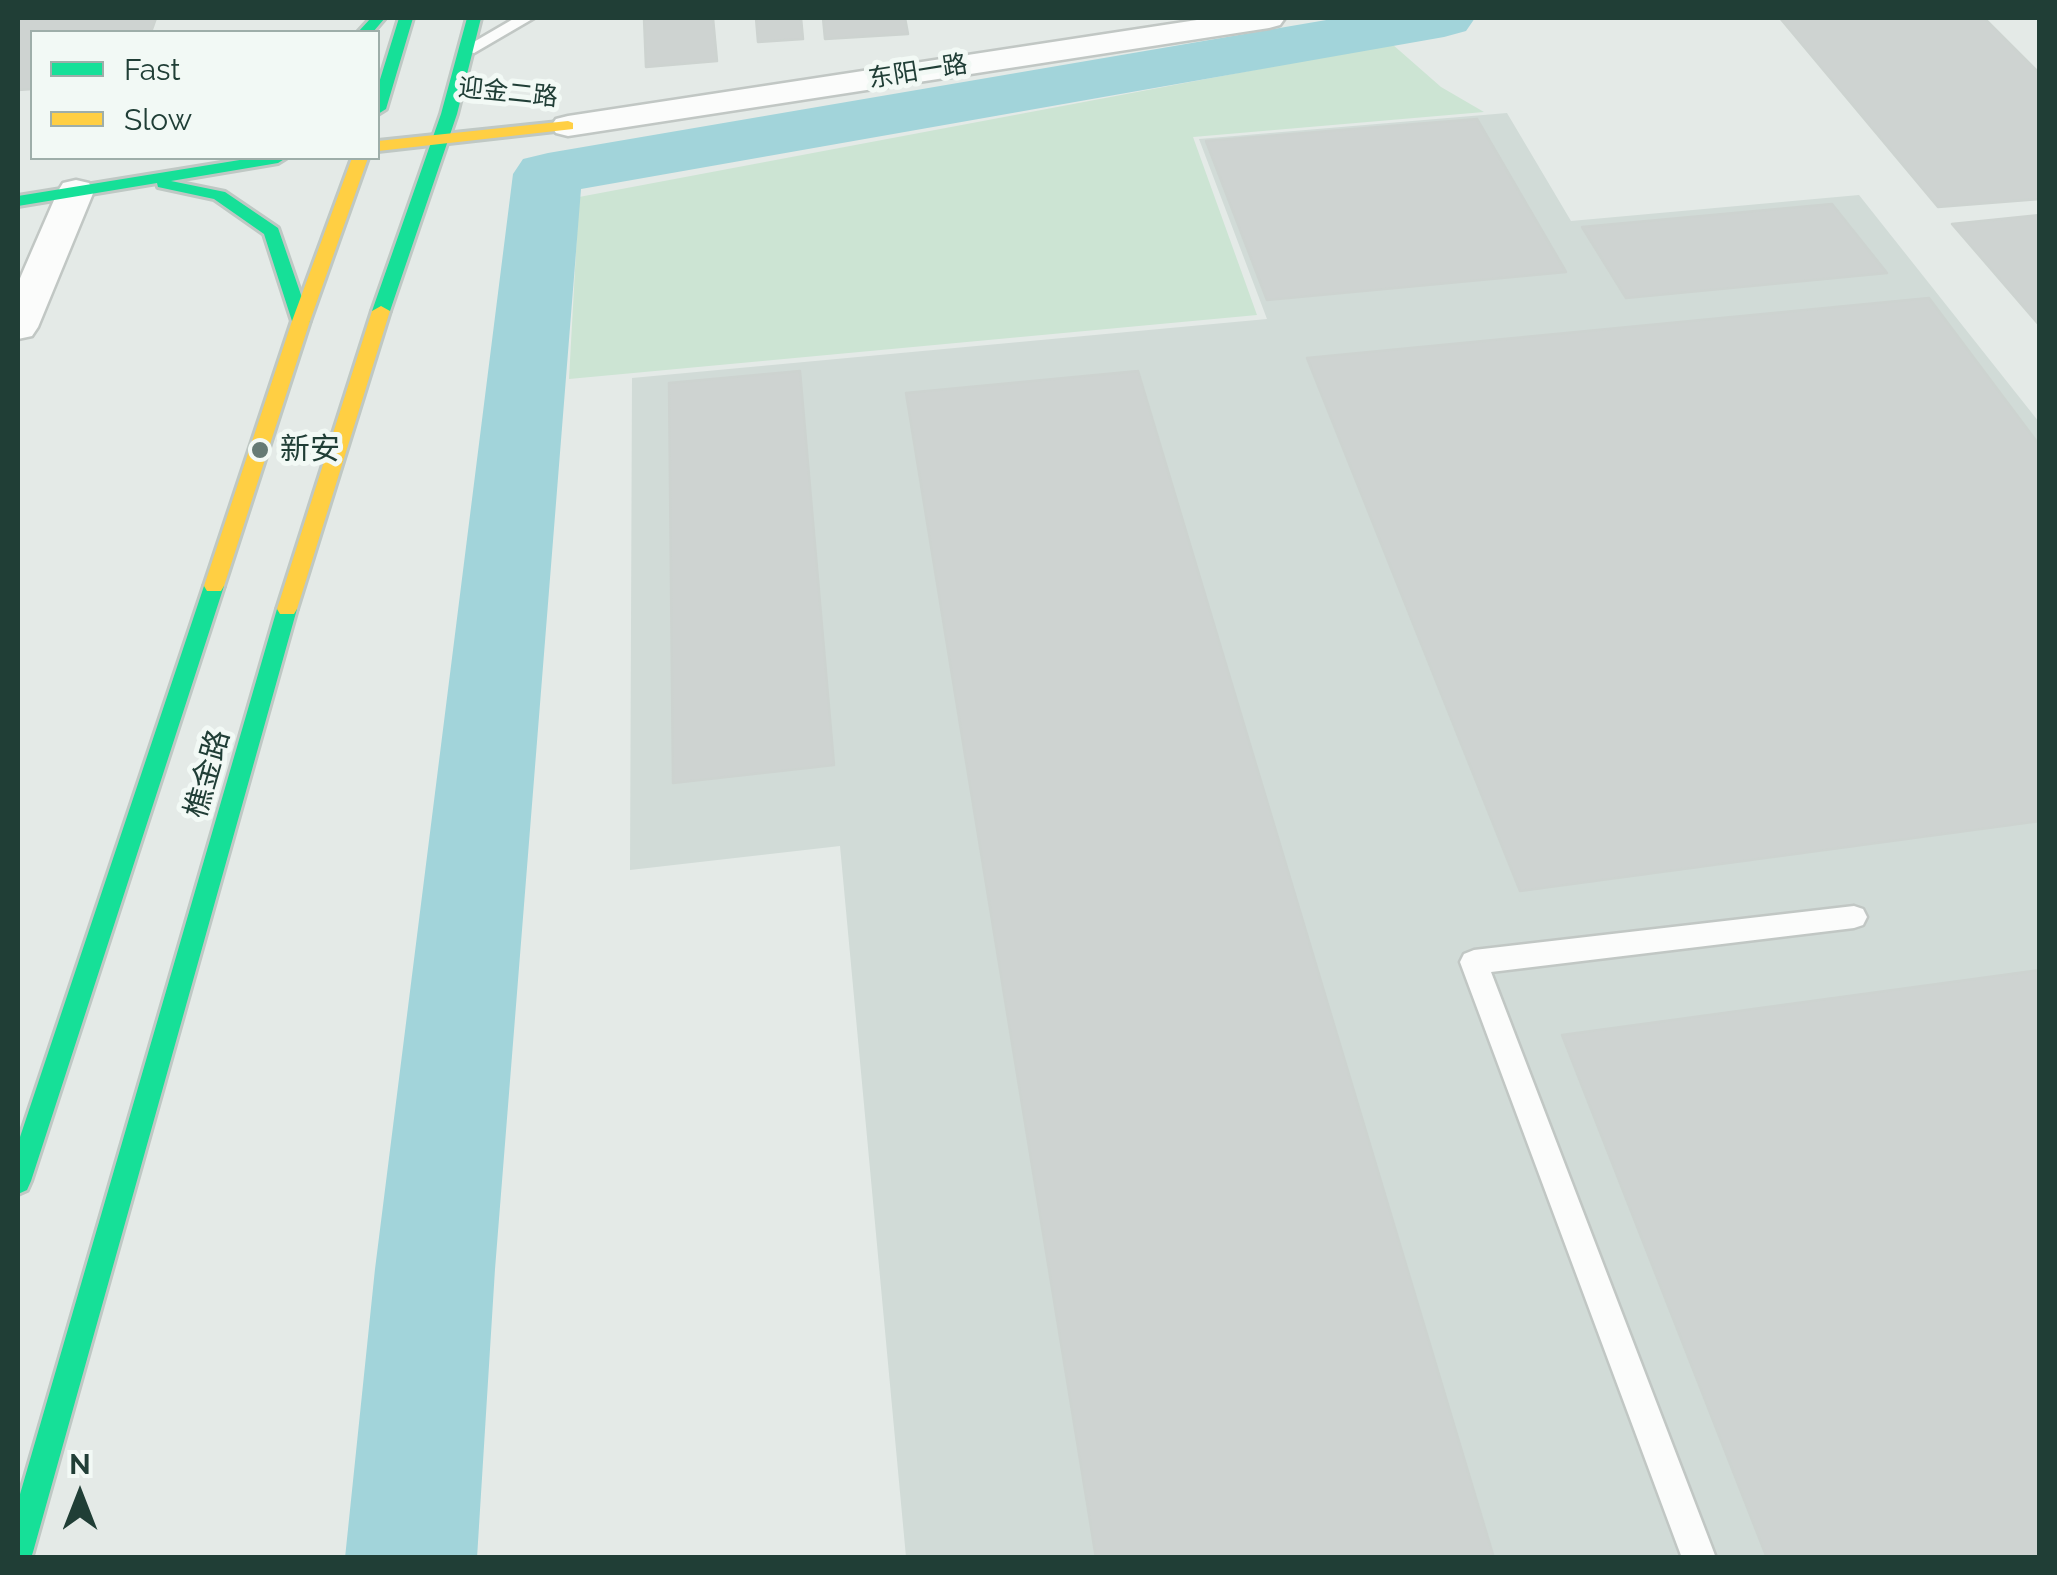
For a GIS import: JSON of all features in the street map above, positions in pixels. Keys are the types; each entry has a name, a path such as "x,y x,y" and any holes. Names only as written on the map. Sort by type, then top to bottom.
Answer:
{"main road":[{"path":"384,112 406,18"},
{"name":"樵金路","path":"18,1552 282,626 412,215 440,139 440,114 468,50 474,18"},
{"name":"迎金二路","path":"440,114 568,126"},
{"name":"迎金二路","path":"380,146 568,126"},
{"path":"18,201 266,160"},
{"name":"樵金路","path":"18,1181 301,322 359,160"},
{"path":"146,180 219,196 272,232 301,322"}],"street":[{"name":"东阳一路","path":"568,126 1269,18"},
{"path":"18,328 76,191"}],"lane":[{"path":"468,50 526,18"},
{"path":"1699,1558 1474,962 1854,917"}],"shaded area":[{"path":"1507,113 1571,221 1859,195 2039,422 2039,1557 906,1557 840,846 630,870 632,378 1267,319 1199,139"}],"green space":[{"path":"1392,44 1441,87 1484,112 1193,137 1257,315 569,379 579,197"}],"building":[{"path":"18,18 156,18 152,30 30,30 30,89 18,90"},
{"path":"644,18 713,18 717,61 646,67"},
{"path":"756,18 801,18 803,39 758,42"},
{"path":"823,18 905,18 908,34 825,39"},
{"path":"1780,18 1984,18 2040,74 2040,199 1938,207"},
{"path":"1477,119 1566,272 1267,300 1206,141"},
{"path":"1832,204 1887,273 1626,298 1582,227"},
{"path":"2040,215 2040,326 1952,224"},
{"path":"1929,298 2040,446 2040,821 1520,891 1307,358"},
{"path":"800,371 834,765 673,783 669,383"},
{"path":"1138,371 1494,1558 1096,1558 906,393"},
{"path":"2040,970 2040,1558 1767,1558 1562,1035"}],"waterway":[{"path":"411,1558 435,1269 548,174 1444,18"}],"traffic: fast":[{"path":"367,30 378,18"},
{"path":"380,102 406,18"},
{"path":"381,311 449,114 474,18"},
{"path":"18,201 266,160"},
{"path":"164,184 219,195 272,232 301,321"},
{"path":"18,1181 214,586"},
{"path":"18,1552 287,609"}],"traffic: slow":[{"path":"380,146 568,126"},
{"path":"214,586 301,321 359,160"},
{"path":"287,609 381,311"}],"place":[{"name":"新安","path":"260,450"}]}
